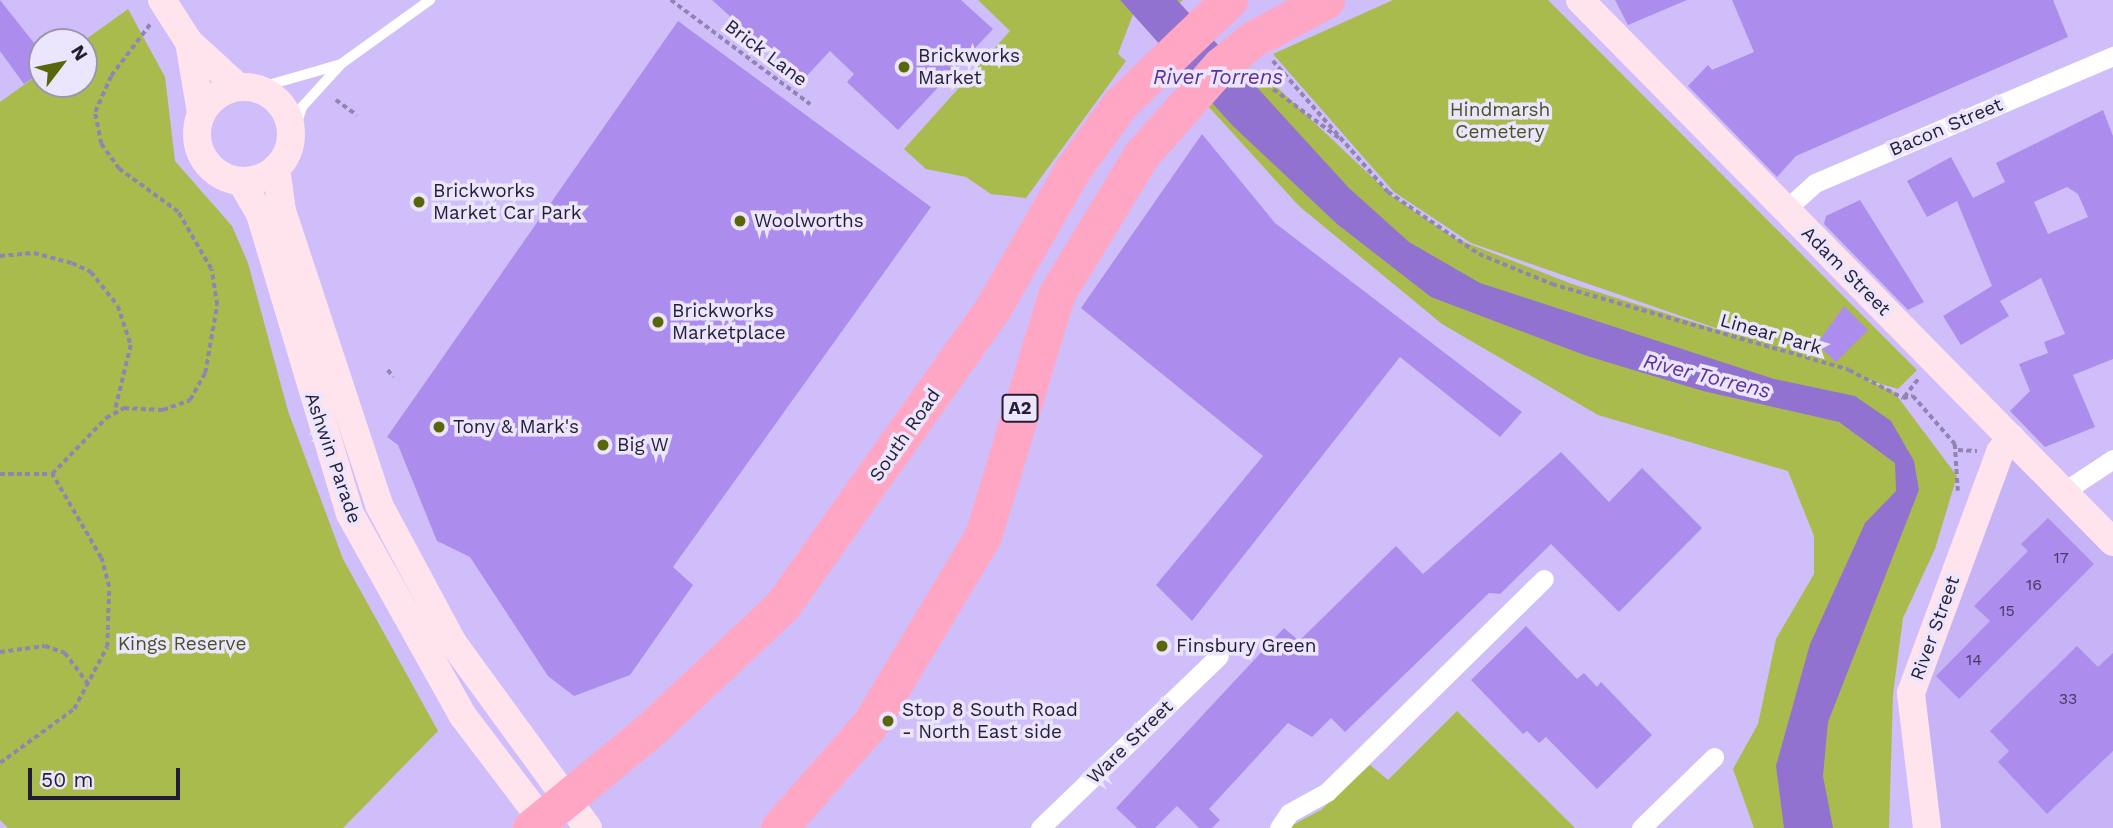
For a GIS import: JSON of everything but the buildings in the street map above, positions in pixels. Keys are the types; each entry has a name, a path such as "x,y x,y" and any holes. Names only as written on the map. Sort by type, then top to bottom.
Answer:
{"highway":[{"name":"South Road","path":"546,819 782,606 993,308 1073,169 1145,75 1229,0"},
{"name":"A2","path":"779,828 870,724 984,536 1056,295 1141,155 1185,100 1326,0"}],"street":[{"name":"Adam Street","path":"1580,0 2113,542"},
{"path":"163,3 189,42 247,87 278,100 289,121 283,156 241,181 208,165 196,131 201,113 215,95 247,87"},
{"path":"189,42 201,113"},
{"name":"Bacon Street","path":"1785,209 1815,183 2113,56"},
{"name":"Ashwin Parade","path":"283,156 286,224 379,505 546,819"},
{"name":"Ashwin Parade","path":"241,181 260,214 350,514 463,716 546,819"},
{"name":"River Street","path":"1927,828 1910,693 2000,452 2011,438"},
{"path":"2063,492 2113,459"},
{"path":"1279,828 1289,813 1327,792 1544,579"},
{"name":"Ware Street","path":"1040,828 1219,656"},
{"path":"1641,828 1714,757"},
{"path":"546,819 588,828"}],"lane":[{"path":"283,156 302,107 341,64 430,0"},
{"path":"247,87 341,64"}],"path":[{"name":"Brick Lane","path":"671,0 810,104"},
{"path":"0,474 52,474 115,413 138,405 163,410 190,400 205,373 217,304 211,269 178,212 119,169 102,144 95,112 111,76 163,3"},
{"name":"Linear Park","path":"1250,53 1347,143 1388,192 1418,215 1517,271 1849,370 1903,398 1913,396 1955,444 1958,500"},
{"path":"1250,53 1347,143"},
{"path":"336,100 357,115"},
{"path":"0,256 34,253 72,263 91,272 118,306 131,345 115,413"},
{"path":"388,370 393,377"},
{"path":"0,763 52,731 89,685 107,646 110,587 101,558 52,474"},
{"path":"0,652 45,646 65,653 89,685"}],"shaded area":[{"path":"2011,438 2113,542 2113,828 1927,828 1911,693"}],"green space":[{"path":"978,0 1183,0 1162,17 1135,9 1118,54 1126,61 1026,198 991,194 966,177 926,169 904,149 1010,31"},
{"name":"Hindmarsh Cemetery","path":"1393,0 1548,0 1917,370 1898,389 1864,379 1894,392 1957,476 1935,549 1903,618 1893,694 1889,828 1754,828 1733,769 1758,724 1776,639 1814,574 1814,536 1788,471 1598,415 1442,324 1299,206 1207,105 1259,70 1392,196 1454,238 1572,284 1747,339 1471,243 1394,192 1273,54"},
{"name":"Kings Reserve","path":"128,9 165,77 175,161 232,226 248,263 288,411 343,559 438,731 343,828 8,828 0,820 0,102 28,82 28,98 98,98 98,31"},
{"path":"1457,711 1575,828 1287,828 1321,810 1370,765 1388,780"}],"water":[{"name":"River Torrens","path":"1120,0 1177,0 1349,188 1409,242 1480,283 1774,379 1855,396 1891,421 1914,461 1919,490 1828,722 1823,776 1833,828 1784,828 1776,766 1810,644 1865,523 1896,491 1895,463 1839,422 1703,391 1587,356 1431,297 1337,224 1232,125"}],"place":[{"name":"Brickworks Market","path":"904,67"},
{"name":"Brickworks Market Car Park","path":"419,202"},
{"name":"Woolworths","path":"740,221"},
{"name":"Brickworks Marketplace","path":"658,322"},
{"name":"Tony & Mark's","path":"439,427"},
{"name":"Big W","path":"603,445"},
{"name":"Finsbury Green","path":"1162,646"},
{"name":"Stop 8 South Road - North East side","path":"888,721"}]}
